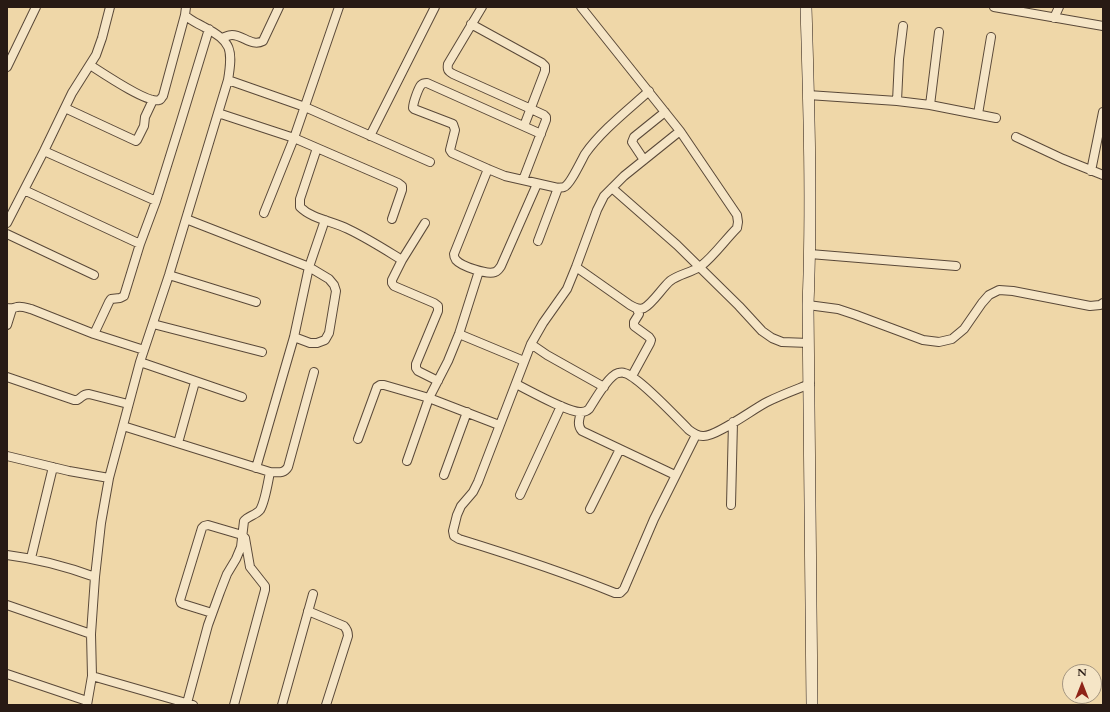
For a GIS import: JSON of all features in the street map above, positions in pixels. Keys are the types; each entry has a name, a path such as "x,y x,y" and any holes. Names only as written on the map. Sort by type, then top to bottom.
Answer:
{"street":[{"path":"7,68 36,7"},
{"path":"7,223 72,93 80,78 90,66 96,55 110,7"},
{"path":"222,38 231,35 238,36 254,43 263,41 279,7"},
{"path":"264,213 294,138 339,7"},
{"path":"370,136 435,7"},
{"path":"482,7 447,68 449,72 546,117 523,180"},
{"path":"581,7 680,131 737,215 737,228 700,267 672,280 648,305 637,309"},
{"path":"806,7 810,254 808,305 810,384 812,705"},
{"path":"994,7 1103,26"},
{"path":"1054,18 1059,7"},
{"path":"90,66 139,95 157,101 160,100 163,96 186,11"},
{"path":"7,674 87,703 92,676 91,634 95,577 108,478 140,362 169,275 228,80 231,57 228,45 222,38 209,29 190,20 186,11"},
{"path":"471,24 542,62 545,66 545,71 524,126"},
{"path":"897,101 899,59 903,26"},
{"path":"94,334 109,302 112,299 124,296 140,244 156,201 209,29"},
{"path":"930,105 939,32"},
{"path":"978,114 991,37"},
{"path":"228,80 305,107 430,162"},
{"path":"541,134 427,83 423,83 421,86 413,104 413,108 453,124 455,130 450,150 452,153 505,176 558,188 564,187 568,184 582,158 601,135 649,91"},
{"path":"808,95 897,101 930,105 996,118"},
{"path":"65,108 136,141 144,126 145,117 153,100"},
{"path":"644,160 632,140 665,112"},
{"path":"1090,171 1103,112"},
{"path":"218,113 294,138 398,183 402,186 402,190 392,219"},
{"path":"680,131 644,160 604,196 566,289 531,344 478,482 473,492 461,506 457,515 453,531 454,536 459,539 522,558 615,593 620,593 624,589 654,519 696,435"},
{"path":"1016,137 1103,176"},
{"path":"317,148 300,199 300,207 305,213 346,228 402,260"},
{"path":"44,151 156,201"},
{"path":"488,169 454,254 454,258 457,261 479,271 490,273 497,272 501,266 537,184"},
{"path":"538,241 558,188"},
{"path":"612,188 700,267 762,331 772,338 782,342 809,343"},
{"path":"24,190 140,244"},
{"path":"186,219 309,267 330,279 334,284 336,291 329,333 325,340 317,343 310,343 294,337"},
{"path":"256,468 294,337 309,267 325,220"},
{"path":"425,223 392,277 392,283 394,286 438,306 438,311 416,364 418,371 438,381"},
{"path":"7,234 94,276"},
{"path":"810,254 956,266"},
{"path":"576,267 637,309 639,314 634,322 634,326 651,340 632,376"},
{"path":"407,461 429,398 459,334 479,271"},
{"path":"169,275 256,302"},
{"path":"808,305 838,309 922,340 938,342 952,339 964,329 989,295 999,290 1013,291 1090,306 1100,305 1103,303"},
{"path":"7,324 9,309 23,307 94,334 144,350"},
{"path":"153,324 262,352"},
{"path":"459,334 524,361"},
{"path":"531,344 547,355 604,387"},
{"path":"140,362 242,397"},
{"path":"122,426 256,468 270,472 282,473 286,471 288,467 314,372"},
{"path":"516,384 561,406 581,412 586,411 589,408 611,377 617,373 624,373 632,376 689,430 696,435 703,436 714,434 767,402 810,384"},
{"path":"7,377 74,400 77,400 85,394 89,394 128,404"},
{"path":"178,443 195,382"},
{"path":"358,439 377,388 380,385 429,398 500,425"},
{"path":"520,495 561,406"},
{"path":"444,475 467,412"},
{"path":"581,412 578,422 582,431 675,475"},
{"path":"731,505 733,422"},
{"path":"590,509 620,449"},
{"path":"7,457 108,478"},
{"path":"31,558 53,467"},
{"path":"92,676 190,704 198,662 212,613 227,574 241,548 244,521 246,518 260,510 270,472"},
{"path":"212,613 183,604 180,600 202,528 208,525 245,538 250,567 265,586 234,705"},
{"path":"7,555 31,558 95,577"},
{"path":"282,705 313,594"},
{"path":"7,605 91,634"},
{"path":"308,611 344,626 348,632 326,705"}]}
